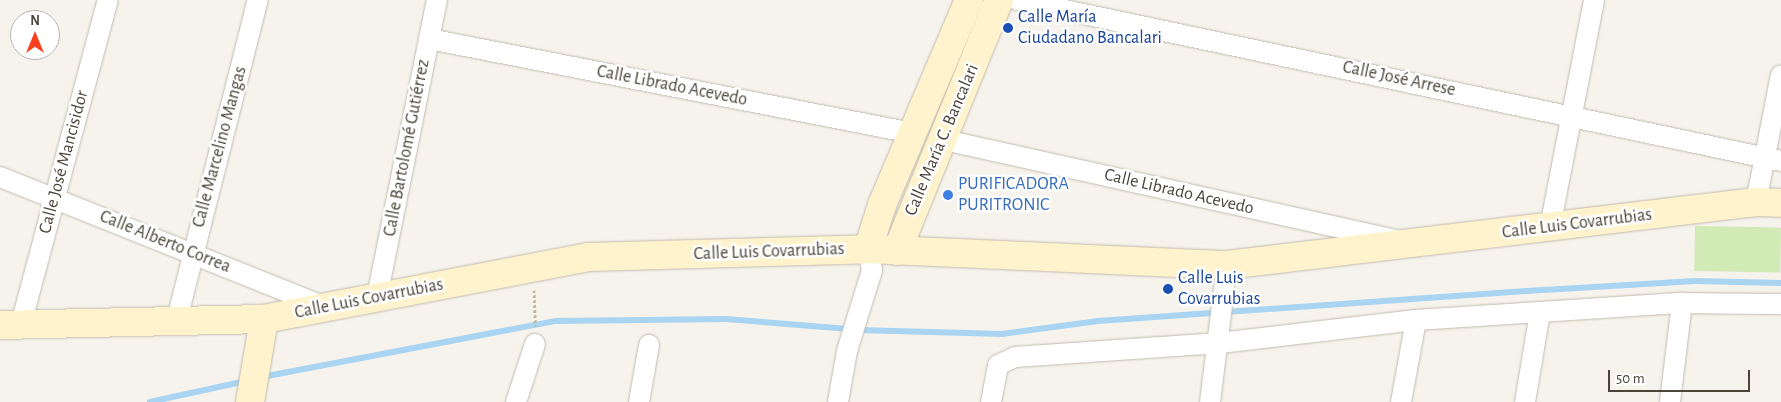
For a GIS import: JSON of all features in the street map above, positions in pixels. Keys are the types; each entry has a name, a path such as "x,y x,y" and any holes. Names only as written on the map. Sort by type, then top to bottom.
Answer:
{"street":[{"name":"Calle José Mancisidor","path":"11,325 54,197 108,0"},
{"name":"Calle Marcelino Mangas","path":"176,323 258,0"},
{"name":"Calle Bartolomé Gutiérrez","path":"378,297 437,0"},
{"name":"Calle María C. Bancalari","path":"838,402 882,205 916,134 969,0"},
{"name":"Calle María C. Bancalari","path":"897,251 1000,0"},
{"name":"Calle José Arrese","path":"1017,0 1574,115 1774,160"},
{"path":"1550,227 1574,115 1594,0"},
{"name":"Calle Librado Acevedo","path":"429,39 916,134"},
{"path":"1769,202 1781,75"},
{"name":"Calle Librado Acevedo","path":"944,140 1414,244"},
{"name":"Calle Alberto Correa","path":"0,176 330,308"},
{"name":"Calle Luis Covarrubias","path":"11,325 264,320 588,257 869,268 897,251 1227,276 1414,244 1769,202"},
{"path":"1210,402 1227,276"},
{"path":"991,402 1001,361 1416,320 1682,303 1781,304"},
{"path":"1670,402 1682,303"},
{"path":"1525,402 1540,312"},
{"path":"250,402 264,320"},
{"path":"1401,402 1416,320"},
{"path":"516,402 535,336"},
{"path":"639,402 649,345"}],"path":[{"path":"534,300 535,336"}],"green space":[{"path":"1695,226 1781,228 1780,272 1694,271"}],"waterway":[{"path":"858,330 1002,334 1098,321 1544,290 1695,281 1781,283"},
{"path":"262,377 556,321 726,319 849,329"},
{"path":"150,402 246,381"}],"place":[{"name":"Calle María Ciudadano Bancalari","path":"1008,28"},
{"name":"PURIFICADORA PURITRONIC","path":"948,195"},
{"name":"Calle Luis Covarrubias","path":"1168,289"}]}
